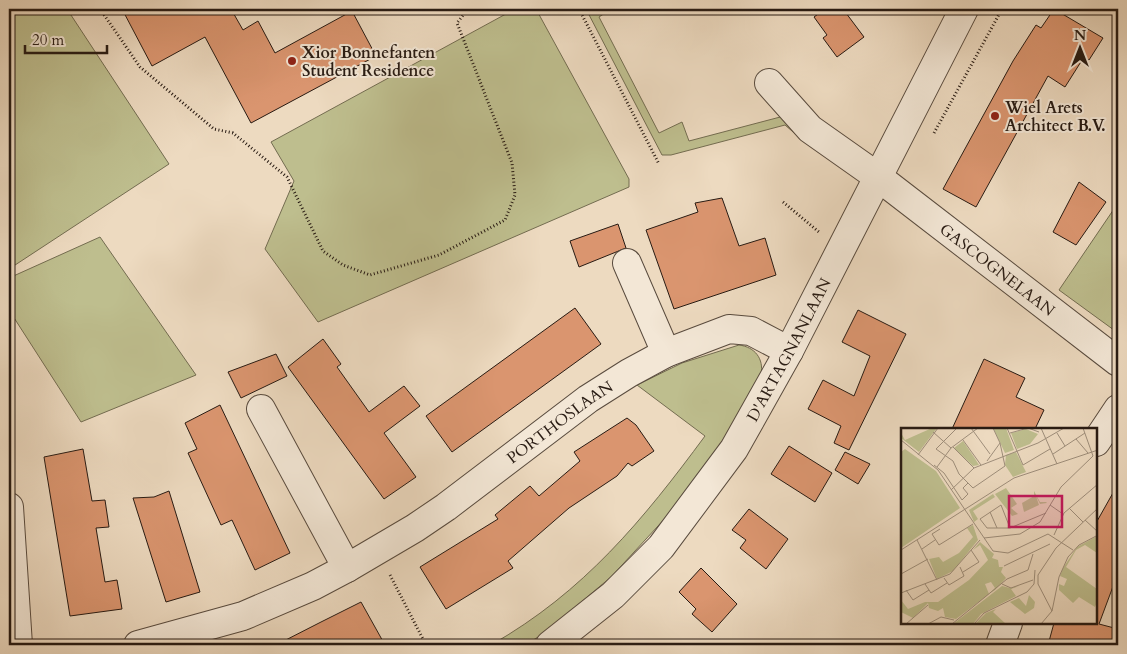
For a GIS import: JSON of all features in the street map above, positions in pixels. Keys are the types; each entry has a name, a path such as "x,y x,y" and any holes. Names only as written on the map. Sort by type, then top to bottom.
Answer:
{"street":[{"name":"D'ARTAGNANLAAN","path":"550,645 613,595 661,547 734,449 790,351 964,9"},
{"name":"GASCOGNELAAN","path":"769,83 810,129 878,177 1118,362"},
{"path":"627,263 666,353"},
{"name":"PORTHOSLAAN","path":"138,645 243,616 313,586 347,568 446,507 588,399 629,372 666,353 729,329 751,331 790,351"},
{"path":"261,409 347,568"},
{"path":"1097,440 1118,409"},
{"path":"9,507 18,645"},
{"path":"1000,645 1008,624"}],"path":[{"path":"100,9 140,67 214,129 233,133 287,177 323,251 343,265 370,275 439,255 504,220 515,195 512,163 457,23 468,9"},
{"path":"363,9 366,14"},
{"path":"579,9 660,164"},
{"path":"624,9 628,14"},
{"path":"933,136 1002,9"},
{"path":"783,202 841,250"},
{"path":"378,550 426,645"}],"green space":[{"path":"9,9 67,9 169,164 9,269"},
{"path":"515,9 536,9 629,179 629,187 318,322 265,249 294,181 271,142"},
{"path":"586,9 611,9 599,17 659,133 682,122 689,141 784,116 799,137 785,125 671,155 662,155"},
{"path":"1118,203 1118,333 1059,290"},
{"path":"100,237 196,375 81,422 9,310 9,278"},
{"path":"739,345 754,351 760,359 761,374 720,445 681,501 611,577 543,634 525,645 491,645 555,602 610,552 658,497 705,436 637,385 682,363"}],"building":[{"name":"Xior Bonnefanten Student Residence","path":"122,9 231,9 243,30 258,21 275,53 352,11 376,56 251,123 205,37 152,66"},
{"path":"825,9 843,9 864,37 837,57 823,38 827,35 814,17"},
{"path":"1054,9 1103,38 1089,60 1084,57 1065,87 1048,76 976,207 943,189 1013,61 1036,25 1041,28"},
{"path":"1079,182 1106,202 1076,245 1053,232"},
{"path":"722,198 739,246 765,238 776,275 674,309 646,230 698,212 695,203"},
{"path":"618,224 626,248 579,267 570,241"},
{"path":"575,308 601,344 452,452 426,416"},
{"path":"858,310 906,334 849,450 834,443 841,426 808,409 823,380 854,396 870,356 842,342"},
{"path":"323,339 341,364 337,367 369,412 404,386 420,406 384,433 416,477 384,499 288,367"},
{"path":"276,354 287,376 241,398 228,372"},
{"path":"984,359 1025,378 1016,397 1044,410 1035,428 952,428"},
{"path":"220,405 290,553 255,570 232,520 221,525 188,453 197,449 185,423"},
{"path":"627,418 636,425 654,451 632,466 628,463 617,476 569,508 508,561 513,568 446,609 420,567 498,519 495,515 530,486 539,496 580,461 574,452"},
{"path":"789,446 832,473 815,502 771,474"},
{"path":"83,449 92,501 105,500 109,527 96,528 105,582 117,580 122,609 70,616 44,457"},
{"path":"845,452 870,464 858,484 835,470"},
{"path":"1118,484 1118,573 1099,624 1118,629 1118,645 1048,645 1054,624 1097,624 1097,521"},
{"path":"169,491 200,592 166,602 133,498 154,497"},
{"path":"749,509 788,539 766,569 740,548 746,540 732,530"},
{"path":"701,568 737,604 712,632 692,614 696,609 679,592"},
{"path":"361,602 385,645 276,645 321,622"}],"place":[{"name":"Xior Bonnefanten Student Residence","path":"292,61"},
{"name":"Wiel Arets Architect B.V.","path":"995,116"}]}
